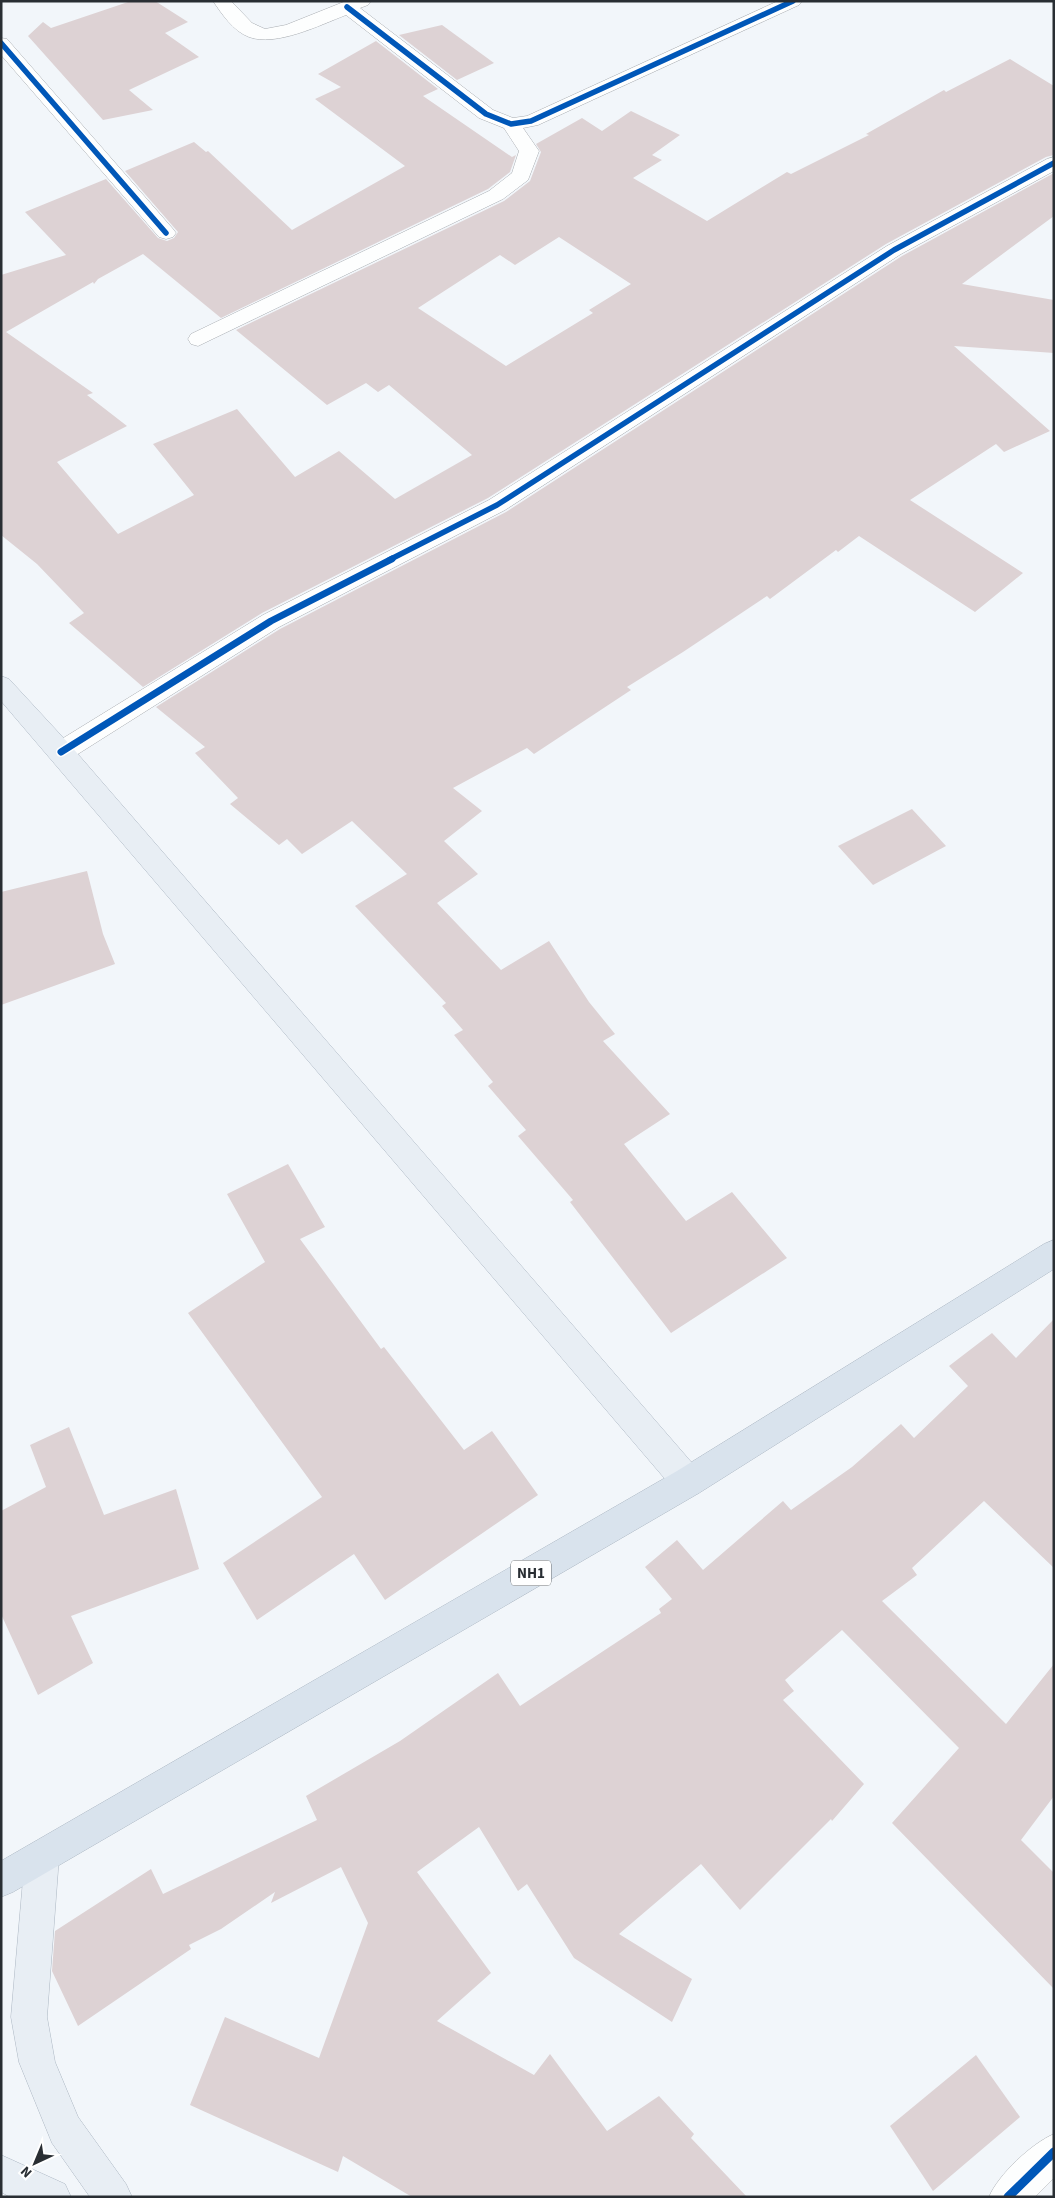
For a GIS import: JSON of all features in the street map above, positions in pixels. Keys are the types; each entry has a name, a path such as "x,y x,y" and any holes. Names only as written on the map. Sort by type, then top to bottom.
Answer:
{"highway":[{"name":"NH1","path":"1,1880 688,1482 1054,1254"}],"main road":[{"path":"1,685 61,752 688,1482"},
{"path":"42,1856 29,2017 37,2062 65,2130 113,2197"},
{"path":"1,2172 52,2197"}],"street":[{"path":"222,1 242,25 256,33 267,35 285,31 355,4 486,114 511,124 531,121 792,1"},
{"path":"1,44 166,233"},
{"path":"198,340 496,195 521,176 529,152 511,124"},
{"path":"61,752 271,621 496,505 894,250 1054,163"},
{"path":"1008,2197 1054,2152"}],"building":[{"path":"131,1 155,1 188,22 165,33 199,57 129,90 153,110 103,120 28,36 43,22 51,28"},
{"path":"442,25 494,63 457,80 399,35"},
{"path":"376,41 438,89 423,96 512,157 516,155 510,172 488,189 221,318 143,254 98,279 94,284 93,282 6,332 93,393 87,395 127,426 57,462 118,534 194,495 153,444 237,409 295,477 339,451 395,499 472,455 389,385 378,392 366,383 327,405 236,330 504,201 530,181 541,152 536,144 582,118 602,131 631,111 680,135 652,155 662,160 633,178 707,221 787,172 791,174 869,135 866,134 944,90 946,92 1010,59 1054,86 1054,155 1046,157 886,244 488,498 262,613 143,687 69,623 84,613 37,564 1,535 1,275 66,255 25,212 106,179 158,238 167,241 174,238 178,232 125,171 194,142 206,152 208,151 292,230 405,166 315,99 341,87 318,74","holes":["559,237 631,284 589,310 593,313 506,366 418,308 500,255 515,265"]},
{"path":"1054,173 1054,216 962,284 1054,300 1054,353 954,346 1050,431 1004,452 996,444 910,500 1023,573 975,612 859,536 838,552 836,550 770,599 767,596 627,687 631,690 534,754 527,748 453,788 482,811 444,841 478,874 437,903 501,970 549,941 589,1002 615,1034 603,1041 670,1114 624,1144 686,1221 732,1192 787,1258 671,1333 570,1202 573,1200 518,1136 526,1130 488,1086 493,1082 454,1035 463,1030 442,1006 446,1003 355,906 407,874 352,821 302,854 287,839 279,845 230,804 238,798 195,753 205,747 156,707 280,629 506,512 902,256"},
{"path":"912,809 946,846 873,885 838,846"},
{"path":"87,871 103,934 115,964 1,1005 1,892"},
{"path":"288,1164 325,1227 300,1239 381,1349 384,1347 464,1450 492,1431 538,1495 385,1600 354,1554 257,1620 223,1563 322,1497 188,1313 265,1262 227,1194"},
{"path":"1054,1319 1054,1568 984,1501 912,1568 917,1575 882,1601 1006,1724 1054,1664 1054,1796 1021,1840 1054,1873 1054,1989 892,1823 959,1748 842,1630 785,1680 794,1691 783,1700 864,1784 832,1821 831,1819 740,1910 701,1864 619,1934 692,1979 672,2022 574,1958 527,1884 518,1891 479,1827 417,1872 491,1973 437,2021 534,2075 550,2054 607,2131 659,2096 694,2134 691,2138 747,2197 412,2197 343,2156 338,2172 190,2105 225,2017 319,2058 368,1923 341,1867 271,1903 275,1892 221,1929 189,1945 191,1949 78,2026 52,1971 55,1931 151,1869 163,1894 317,1820 306,1796 400,1741 498,1673 520,1706 661,1613 659,1609 672,1599 645,1567 677,1540 703,1570 783,1501 791,1510 852,1467 901,1424 914,1438 968,1386 949,1366 992,1333 1016,1358"},
{"path":"69,1427 104,1515 176,1489 199,1569 71,1616 93,1663 38,1695 1,1614 1,1511 46,1487 30,1445"},
{"path":"976,2055 1020,2117 933,2191 890,2126"}],"cycle path":[{"path":"347,7 486,114 511,124 531,121 793,1"},
{"path":"1,43 166,233"},
{"path":"61,752 271,621 497,505 894,250 1054,163"},
{"path":"1008,2197 1054,2152"}]}
